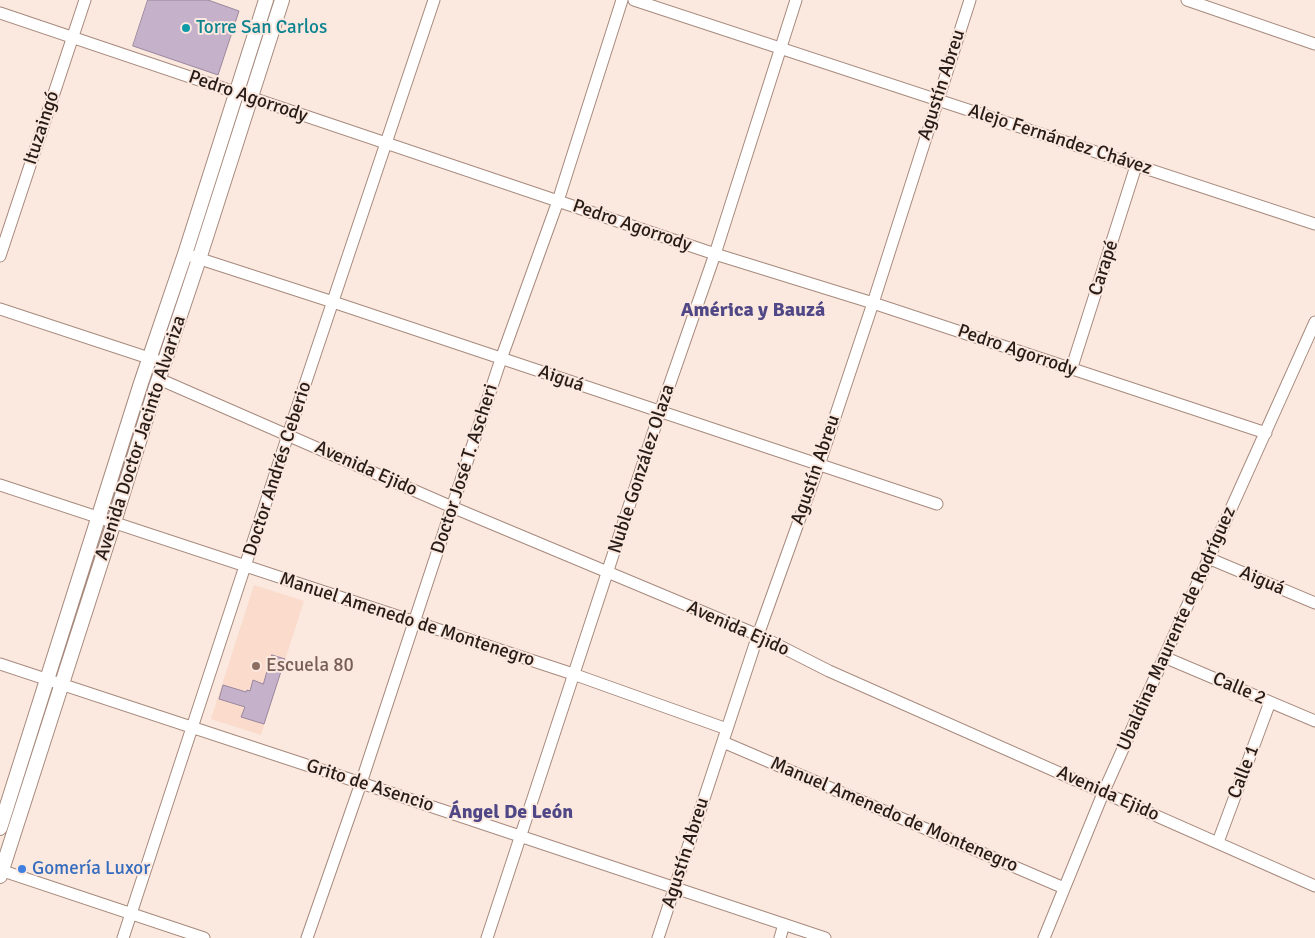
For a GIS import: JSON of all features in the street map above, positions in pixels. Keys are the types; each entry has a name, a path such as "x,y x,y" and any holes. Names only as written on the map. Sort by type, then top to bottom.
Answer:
{"main road":[{"name":"Avenida Doctor Jacinto Alvariza","path":"0,828 140,383 185,254 266,0"},
{"name":"Avenida Doctor Jacinto Alvariza","path":"1,872 282,0"}],"street":[{"name":"Ituzaingó","path":"0,256 85,0"},
{"name":"Doctor Andrés Ceberio","path":"123,938 288,435 434,0"},
{"name":"Doctor José T. Ascheri","path":"307,938 361,783 501,359 558,201 622,0"},
{"name":"Alejo Fernández Chávez","path":"634,0 1315,224"},
{"name":"Nuble González Olaza","path":"487,938 660,412 715,254 796,0"},
{"name":"Agustín Abreu","path":"658,938 758,635 819,465 873,303 970,0"},
{"path":"1187,0 1315,44"},
{"name":"Pedro Agorrody","path":"0,13 715,254 873,303 1266,433"},
{"name":"Carapé","path":"1071,370 1136,166"},
{"name":"Aiguá","path":"185,254 937,504"},
{"path":"0,309 164,363"},
{"name":"Ubaldina Maurente de Rodríguez","path":"1044,938 1104,791 1315,322"},
{"name":"Avenida Ejido","path":"159,379 452,507 758,635 829,671 1104,791 1315,886"},
{"name":"Manuel Amenedo de Montenegro","path":"0,485 573,674 727,729"},
{"name":"Aiguá","path":"1208,558 1315,603"},
{"name":"Calle 2","path":"1164,657 1315,721"},
{"name":"Grito de Asencio","path":"0,664 825,938"},
{"name":"Calle 1","path":"1218,842 1270,702"},
{"name":"Manuel Amenedo de Montenegro","path":"723,742 1064,888"},
{"path":"1,872 204,938"},
{"path":"780,938 784,924"}],"shaded area":[{"name":"Escuela 80","path":"254,585 304,601 261,735 211,719"}],"green space":[{"path":"153,365 155,366 137,423 139,427 112,504 110,501"},
{"path":"100,535 103,536 61,664 59,663"}],"building":[{"name":"Torre San Carlos","path":"148,0 208,0 239,11 218,75 133,46"},
{"path":"272,655 285,659 264,724 241,717 245,707 219,699 223,685 246,692 247,690 250,691 253,680 263,684"}],"place":[{"name":"Torre San Carlos","path":"186,28"},
{"name":"Escuela 80","path":"256,666"},
{"name":"Gomería Luxor","path":"22,869"}],"district":[{"name":"América y Bauzá","path":"753,311"},
{"name":"Ángel De León","path":"511,813"}]}
